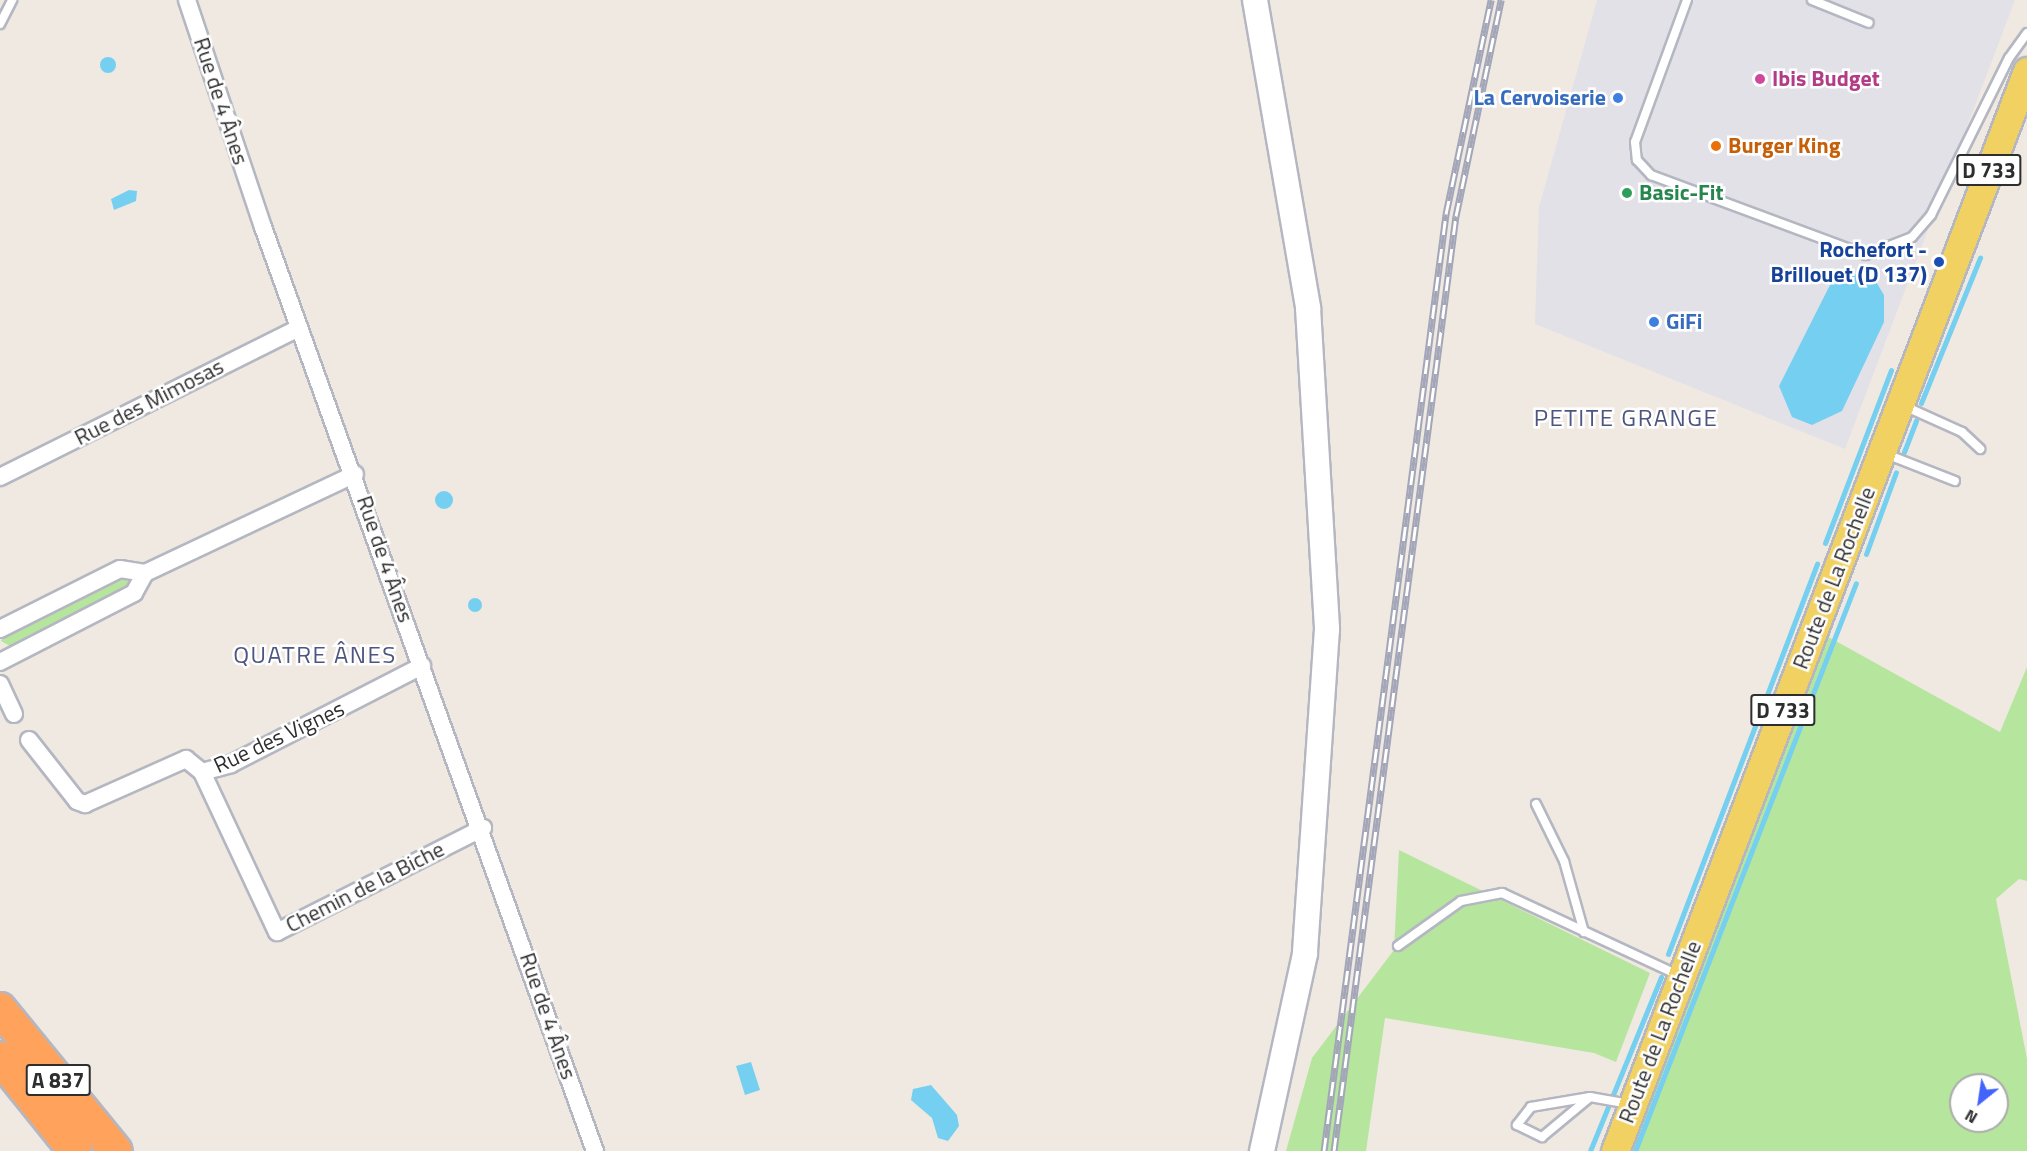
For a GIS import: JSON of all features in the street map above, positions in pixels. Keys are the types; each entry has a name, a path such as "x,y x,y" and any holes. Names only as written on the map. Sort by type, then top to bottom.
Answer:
{"highway":[{"name":"A 837","path":"0,1009 116,1151"},
{"name":"A 837","path":"0,1058 71,1147"}],"main road":[{"path":"1255,0 1308,308 1327,629 1305,954 1262,1151"},
{"path":"1266,0 1267,66"},
{"name":"Route de La Rochelle","path":"1615,1151 2027,72"}],"street":[{"name":"Rue de 4 Ânes","path":"187,0 299,328 355,474 461,784 483,828 595,1151"},
{"name":"Rue des Mimosas","path":"0,477 299,328"},
{"path":"0,629 120,569 145,573 355,474"},
{"path":"0,662 135,593 145,573"},
{"name":"Rue des Vignes","path":"28,740 77,801 85,804 186,759 202,772 231,764 422,666"},
{"path":"0,684 15,714"},
{"name":"Chemin de la Biche","path":"202,772 277,932 483,828"}],"lane":[{"path":"0,24 12,0"},
{"path":"1688,0 1635,142 1637,160 1651,175 1866,255 1912,237 1931,215 2027,33"},
{"path":"1812,0 1869,23"},
{"path":"1900,404 1962,432 1980,448"},
{"path":"1881,452 1955,481"},
{"path":"1536,804 1564,861 1584,932"},
{"path":"1398,946 1461,901 1502,893 1682,976"},
{"path":"1590,1097 1542,1137 1518,1125 1531,1107 1590,1097 1633,1104"}],"shaded area":[{"path":"1597,0 2015,0 1845,449 1535,324 1539,207"}],"green space":[{"path":"124,579 130,582 126,589 10,646 1,641 3,636"},
{"path":"1814,629 2000,732 2027,667 2027,881 2019,879 1996,899 2027,1059 2027,1151 1615,1151"},
{"path":"1399,850 1650,973 1616,1062 1594,1053 1385,1018 1366,1151 1286,1151 1312,1058 1394,950"}],"water":[{"path":"108,57 114,59 116,65 114,71 108,73 102,71 100,65 102,59"},
{"path":"129,190 137,191 136,201 114,210 111,199"},
{"path":"1854,274 1875,280 1884,295 1884,322 1842,411 1812,425 1792,417 1779,386 1833,279"},
{"path":"444,491 450,494 453,500 450,506 444,509 438,506 435,500 438,494"},
{"path":"472,598 478,598 482,605 478,612 472,612 468,608 468,602"},
{"path":"751,1062 760,1090 745,1095 736,1066"},
{"path":"931,1085 957,1115 959,1126 948,1141 938,1138 932,1118 911,1100 913,1089"}],"waterway":[{"path":"1921,403 1980,258"},
{"path":"1825,543 1891,370"},
{"path":"1904,452 1916,420"},
{"path":"1866,554 1896,472"},
{"path":"1668,954 1817,563"},
{"path":"1635,1151 1856,583"},
{"path":"1590,1151 1661,977"}],"railway":[{"path":"1324,1151 1446,214 1491,0"},
{"path":"1334,1151 1456,216 1501,0"}],"place":[{"name":"Ibis Budget","path":"1760,79"},
{"name":"La Cervoiserie","path":"1618,98"},
{"name":"Burger King","path":"1716,146"},
{"name":"Basic-Fit","path":"1627,193"},
{"name":"Rochefort - Brillouet (D 137)","path":"1939,262"},
{"name":"GiFi","path":"1654,322"}],"district":[{"name":"PETITE GRANGE","path":"1626,418"},
{"name":"QUATRE ÂNES","path":"315,655"}]}
